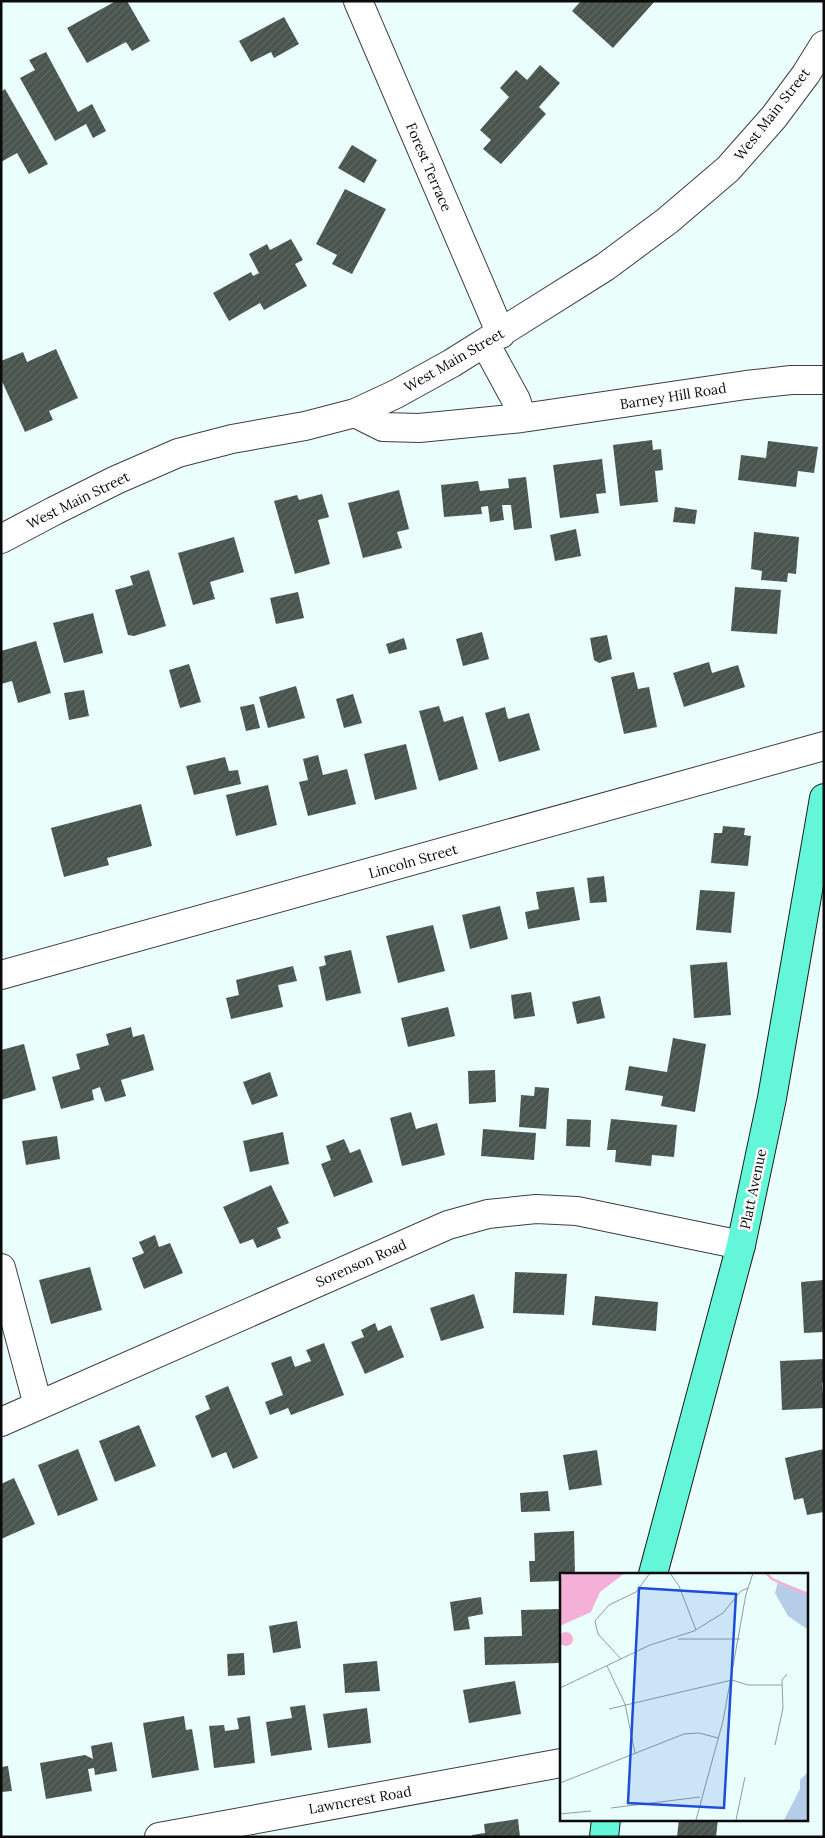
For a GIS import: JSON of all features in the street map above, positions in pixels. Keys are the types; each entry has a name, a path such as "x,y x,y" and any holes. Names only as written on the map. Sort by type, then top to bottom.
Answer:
{"main road":[{"name":"Platt Avenue","path":"653,1573 741,1245 772,1098 824,798"},
{"path":"604,1837 606,1820"}],"street":[{"name":"Forest Terrace","path":"358,1 493,338"},
{"name":"West Main Street","path":"1,539 116,480 178,453 232,439 305,426 355,413 396,394 493,338 605,267 668,221 728,169 774,117 806,74 824,45"},
{"path":"493,338 522,418"},
{"name":"Barney Hill Road","path":"355,413 383,427 410,428 522,418 746,385 791,380 824,380"},
{"name":"Lincoln Street","path":"1,975 824,746"},
{"name":"Sorenson Road","path":"1,1422 448,1225 488,1214 536,1209 577,1211 741,1245"},
{"path":"1,1268 38,1405"},
{"name":"Lawncrest Road","path":"159,1837 560,1763"}],"building":[{"path":"116,1 127,1 150,41 132,51 126,42 87,63 67,28"},
{"path":"581,1 655,1 613,48 572,11"},
{"path":"284,17 299,44 274,58 271,52 251,62 239,41"},
{"path":"46,52 78,112 92,104 106,131 93,138 86,124 55,141 20,78 35,70 29,60"},
{"path":"540,65 560,83 539,107 546,114 501,164 483,149 491,140 480,130 509,97 500,88 516,70 527,80"},
{"path":"5,89 48,164 29,174 17,153 1,162 1,92"},
{"path":"352,145 377,160 364,183 338,168"},
{"path":"345,189 386,209 352,274 332,264 337,255 316,244"},
{"path":"291,239 303,260 295,264 307,286 264,310 260,303 229,321 213,293 251,272 253,276 259,273 249,254 267,244 270,250"},
{"path":"56,349 78,398 49,411 53,420 25,432 1,379 1,361 23,352 27,362"},
{"path":"652,440 653,450 661,449 663,470 655,471 658,502 620,506 613,445"},
{"path":"768,441 818,447 814,473 798,471 796,487 738,480 741,455 766,458"},
{"path":"602,459 606,493 596,494 599,513 560,518 553,465"},
{"path":"526,477 532,528 514,530 511,505 502,505 504,520 490,522 488,506 481,507 482,514 444,517 441,485 478,481 480,491 509,488 508,479"},
{"path":"399,490 409,529 397,532 402,548 363,558 348,503"},
{"path":"322,494 329,517 318,520 330,564 295,574 274,501 297,495 299,500"},
{"path":"675,507 697,510 695,524 673,522"},
{"path":"576,529 581,556 555,561 550,535"},
{"path":"754,532 799,537 796,574 788,573 787,582 761,580 762,571 751,569"},
{"path":"234,537 244,572 210,582 215,599 193,605 178,553"},
{"path":"149,570 166,626 134,636 128,635 115,590 133,585 130,576"},
{"path":"735,587 781,590 777,634 731,631"},
{"path":"298,592 304,618 276,624 270,598"},
{"path":"93,613 103,653 64,663 53,623"},
{"path":"482,632 489,659 463,666 456,639"},
{"path":"607,635 612,659 599,663 594,660 590,638"},
{"path":"404,638 407,649 389,654 386,644"},
{"path":"36,641 51,693 18,703 12,681 1,684 1,651"},
{"path":"709,662 712,673 738,665 745,687 684,707 673,673"},
{"path":"189,664 201,702 180,708 169,670"},
{"path":"634,672 638,689 649,687 657,727 624,734 611,677"},
{"path":"296,686 305,718 268,728 259,697"},
{"path":"84,690 89,716 69,720 64,693"},
{"path":"353,694 362,723 344,728 336,699"},
{"path":"254,704 260,728 246,731 240,707"},
{"path":"439,706 444,722 463,716 478,769 439,781 419,711"},
{"path":"505,707 508,719 529,713 540,750 499,762 485,713"},
{"path":"406,744 417,789 375,800 364,754"},
{"path":"318,755 323,775 347,769 356,804 308,816 299,782 308,780 303,759"},
{"path":"225,757 229,771 238,770 241,784 194,795 186,766"},
{"path":"268,785 277,825 236,836 226,795"},
{"path":"141,804 152,846 107,858 109,865 64,877 51,828"},
{"path":"723,826 745,828 744,835 751,836 748,866 711,863 714,833 722,833"},
{"path":"604,876 607,902 590,903 587,878"},
{"path":"574,887 580,920 528,929 525,912 539,909 536,892"},
{"path":"700,890 735,892 731,933 696,930"},
{"path":"500,906 508,939 470,949 462,915"},
{"path":"433,925 445,971 398,983 386,936"},
{"path":"351,950 361,993 326,1001 319,967 326,965 324,956"},
{"path":"727,962 731,1015 694,1018 690,965"},
{"path":"293,966 297,981 278,985 283,1007 231,1019 226,998 239,995 236,980"},
{"path":"531,992 535,1016 514,1019 511,995"},
{"path":"600,996 605,1018 577,1024 572,1002"},
{"path":"448,1007 455,1036 408,1047 401,1018"},
{"path":"131,1027 133,1037 144,1034 154,1070 121,1080 126,1096 105,1102 100,1087 92,1090 94,1100 61,1109 52,1077 80,1069 76,1054 109,1045 106,1034"},
{"path":"673,1038 706,1044 695,1112 661,1106 663,1096 625,1090 629,1066 667,1072"},
{"path":"24,1044 36,1090 1,1100 1,1050"},
{"path":"495,1070 496,1102 469,1104 468,1071"},
{"path":"270,1072 278,1096 252,1105 243,1082"},
{"path":"535,1087 549,1088 546,1129 519,1127 521,1095 534,1096"},
{"path":"411,1112 416,1129 437,1123 445,1155 402,1166 390,1118"},
{"path":"567,1119 591,1120 590,1147 566,1146"},
{"path":"611,1119 677,1125 674,1157 652,1155 651,1166 615,1162 616,1150 607,1150"},
{"path":"483,1129 536,1133 534,1160 481,1156"},
{"path":"283,1132 289,1164 250,1172 243,1141"},
{"path":"57,1136 60,1159 26,1165 22,1141"},
{"path":"344,1139 350,1153 360,1149 373,1182 334,1197 321,1164 331,1160 326,1146"},
{"path":"271,1185 289,1223 277,1228 281,1238 257,1248 253,1239 240,1244 223,1207"},
{"path":"155,1235 159,1247 170,1243 183,1273 144,1289 132,1258 144,1253 139,1242"},
{"path":"90,1267 102,1310 51,1324 39,1280"},
{"path":"515,1272 567,1274 564,1315 513,1313"},
{"path":"824,1280 824,1332 804,1333 801,1282"},
{"path":"474,1294 484,1328 441,1341 430,1308"},
{"path":"595,1296 658,1302 656,1331 592,1325"},
{"path":"375,1323 378,1331 391,1325 404,1357 365,1374 351,1342 364,1337 361,1330"},
{"path":"324,1343 344,1395 291,1415 288,1408 270,1415 265,1402 283,1395 271,1363 291,1356 295,1367 311,1361 306,1350"},
{"path":"824,1359 824,1383 822,1383 824,1408 782,1410 780,1361"},
{"path":"228,1386 258,1458 233,1469 226,1452 212,1458 195,1416 210,1409 205,1396"},
{"path":"139,1425 156,1466 115,1482 99,1441"},
{"path":"78,1449 98,1500 58,1516 38,1465"},
{"path":"824,1449 824,1512 807,1515 803,1498 794,1500 785,1458"},
{"path":"597,1450 602,1485 569,1490 563,1455"},
{"path":"14,1478 35,1524 1,1539 1,1484"},
{"path":"548,1491 550,1511 521,1512 520,1493"},
{"path":"574,1531 575,1573 560,1573 560,1581 530,1582 529,1561 535,1561 534,1533"},
{"path":"481,1597 483,1614 468,1617 470,1629 454,1631 450,1602"},
{"path":"559,1609 560,1663 485,1665 484,1637 522,1636 521,1610"},
{"path":"297,1621 301,1648 273,1653 269,1626"},
{"path":"244,1653 245,1675 228,1676 227,1654"},
{"path":"377,1661 380,1691 345,1693 343,1664"},
{"path":"515,1681 521,1714 469,1723 463,1690"},
{"path":"305,1705 312,1750 271,1756 266,1722 292,1718 290,1707"},
{"path":"367,1708 371,1743 328,1748 323,1714"},
{"path":"184,1716 186,1730 192,1729 199,1770 152,1778 143,1723"},
{"path":"250,1716 255,1763 214,1768 209,1726 224,1725 225,1731 239,1729 237,1718"},
{"path":"112,1742 117,1771 95,1775 94,1768 88,1769 92,1791 46,1799 40,1763 85,1755 93,1759 91,1746"},
{"path":"8,1766 12,1791 1,1792 1,1767"},
{"path":"518,1819 520,1837 472,1837 472,1835 485,1833 484,1824"},
{"path":"679,1820 718,1820 716,1837 677,1837"}]}
